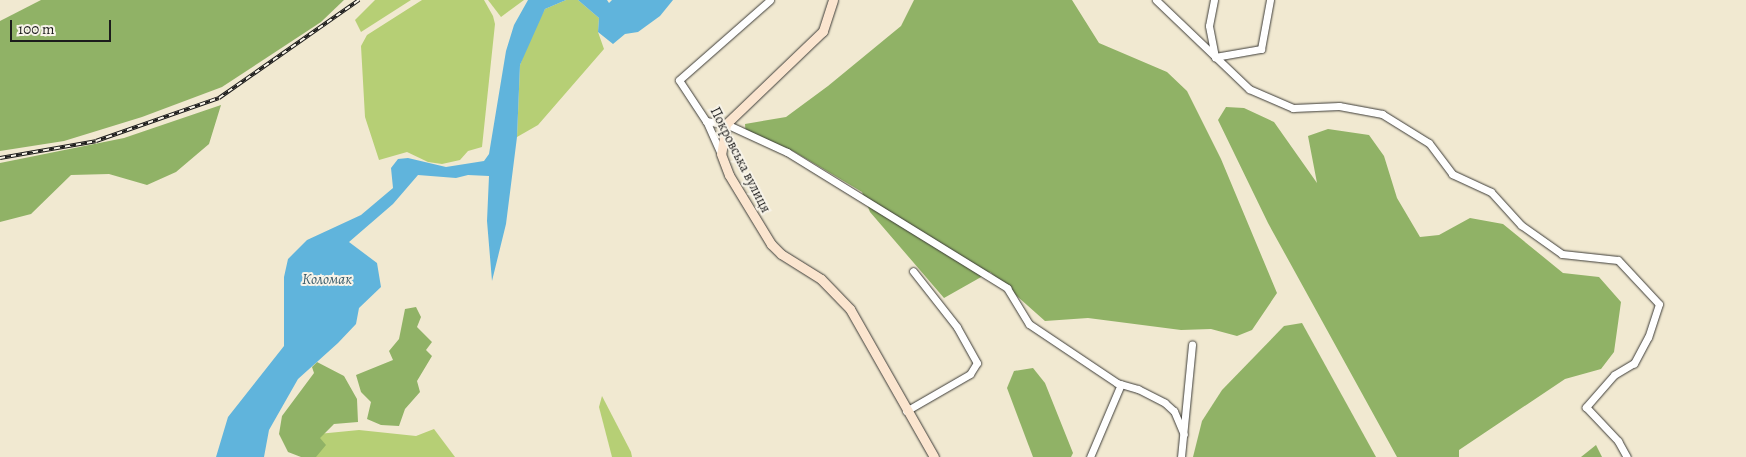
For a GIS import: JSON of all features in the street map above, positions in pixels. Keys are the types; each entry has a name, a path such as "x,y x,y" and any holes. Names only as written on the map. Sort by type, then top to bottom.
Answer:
{"street":[{"name":"Покровська вулиця","path":"770,0 679,80 706,121 729,175 772,244 780,254 822,279 844,302 882,364 906,411 934,457"},
{"path":"721,154 726,124 823,31 834,0"},
{"path":"1156,0 1249,89 1293,108 1338,106 1382,114 1430,142 1452,174 1490,192 1522,225 1562,254 1618,260 1659,304 1648,337 1634,364 1614,375 1586,407 1618,441 1626,457"},
{"path":"1214,0 1209,26 1215,57"},
{"path":"1215,57 1261,49 1270,0"},
{"path":"706,121 726,124 787,152 1007,288 1028,324 1088,366 1121,384 1138,388 1165,402 1174,411 1184,434"},
{"path":"906,411 970,374 978,363 958,327 913,271"},
{"path":"1181,457 1192,345"},
{"path":"1090,457 1121,384"}],"green space":[{"path":"41,0 344,0 321,22 222,87 142,117 64,141 0,151 0,21"},
{"path":"375,0 411,0 361,32 355,20"},
{"path":"422,0 484,0 493,16 495,24 482,147 468,151 460,160 442,164 428,162 407,152 379,160 365,117 361,46 367,35"},
{"path":"488,0 524,0 501,17"},
{"path":"566,0 578,0 599,18 598,32 604,49 538,125 517,137 520,65 529,39 545,9"},
{"path":"914,0 1072,0 1099,43 1167,72 1187,91 1221,159 1277,293 1252,330 1237,336 1211,329 1181,330 1088,318 1045,321 990,272 944,298 870,212 862,192 793,151 746,137 745,124 786,117 828,86 901,26"},
{"path":"221,105 209,144 176,172 147,185 109,174 71,175 31,214 0,222 0,163 124,138"},
{"path":"1226,107 1244,108 1274,122 1317,183 1308,136 1328,129 1369,135 1384,156 1397,198 1420,237 1439,235 1470,218 1503,224 1563,273 1599,277 1621,302 1614,352 1601,369 1565,379 1459,450 1459,457 1397,457 1268,223 1218,120"},
{"path":"416,307 421,317 417,327 432,342 426,350 432,356 417,381 420,392 405,409 399,426 381,425 367,419 371,402 361,392 356,375 393,360 389,351 399,339 405,309"},
{"path":"1302,323 1376,457 1193,457 1202,421 1222,390 1284,326"},
{"path":"317,362 344,376 357,399 358,422 334,424 320,438 326,445 316,457 301,457 288,452 279,434 282,416 314,373 312,367"},
{"path":"1033,368 1045,383 1073,453 1071,457 1033,457 1007,388 1014,371"},
{"path":"602,396 632,457 612,457 599,407"},
{"path":"434,429 455,457 303,457 318,434 359,430 416,436"},
{"path":"1596,445 1602,457 1581,457"}],"water":[{"name":"Коломак","path":"528,0 566,0 545,9 520,65 517,137 506,224 492,281 487,221 489,176 468,175 456,178 418,175 393,204 349,242 377,263 381,287 359,308 356,324 298,379 269,430 264,457 216,457 228,417 284,346 284,277 288,259 307,240 361,215 393,188 391,168 398,159 408,158 446,167 484,161 489,154 506,51 514,25"},
{"path":"578,0 607,0 609,3 612,0 673,0 660,16 638,32 625,34 613,44 598,32 599,18"}],"railway":[{"path":"0,158 96,141 219,98 359,0"}]}
